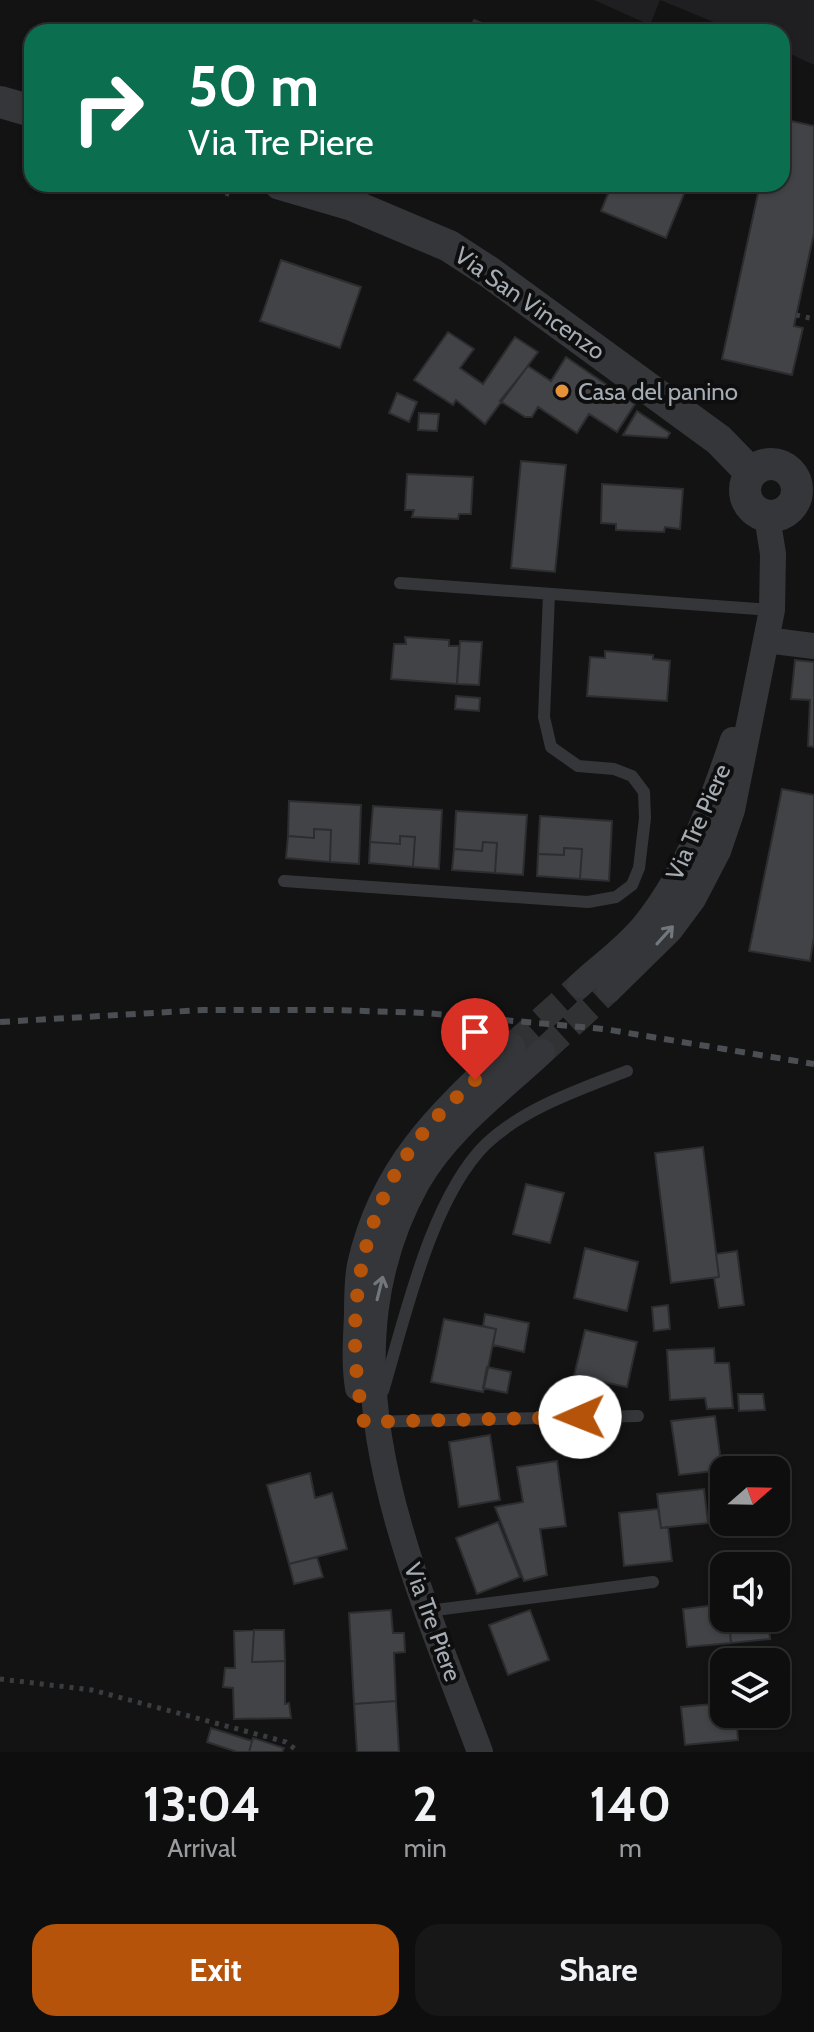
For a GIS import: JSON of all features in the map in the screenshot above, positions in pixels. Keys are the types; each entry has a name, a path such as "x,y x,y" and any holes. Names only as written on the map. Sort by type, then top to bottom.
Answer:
{"street":[{"path":"0,102 24,109"},
{"name":"Via San Vincenzo","path":"307,192 352,205 449,246 719,440 751,473"},
{"path":"767,464 785,467 805,479 785,513 767,516 753,509 745,496 751,473 767,464"},
{"path":"609,990 670,930 693,899 718,851 732,810 772,610 773,554 767,516"},
{"path":"766,640 814,646"},
{"name":"Via Tre Piere","path":"580,985 645,925 674,882 709,810 757,677"},
{"name":"Via Tre Piere","path":"480,1752 388,1491 356,1374 359,1267 380,1204 399,1167 424,1132 512,1046"},
{"name":"Via Tre Piere","path":"370,1421 374,1309 390,1245 404,1211 418,1181 437,1154 457,1131 542,1052"}],"lane":[{"path":"400,583 772,610"},
{"path":"284,881 588,902 616,897 632,885 639,868 645,818 644,792 632,776 614,769 578,766 551,747 544,717 549,594"},
{"path":"627,1071 542,1105 487,1144 463,1173 442,1211 370,1421 638,1416"},
{"path":"428,1611 653,1582"}],"path":[{"path":"796,315 814,319"},
{"path":"0,1679 92,1690 286,1742 299,1752"}],"shaded area":[{"path":"594,0 660,0 648,24"},
{"path":"660,0 814,0 814,65 790,54 790,24 718,24"}],"building":[{"path":"790,121 814,126 814,233 794,326 803,328 792,375 722,359 758,192 790,192"},
{"path":"609,192 685,192 666,238 601,211"},
{"path":"281,260 361,287 340,348 260,321"},
{"path":"448,332 474,349 460,368 483,384 515,337 538,352 485,424 456,400 453,405 414,380"},
{"name":"Casa del panino","path":"566,357 635,404 617,432 589,414 577,433 538,407 532,417 525,417 500,401 528,366 551,381"},
{"path":"397,393 417,402 409,422 389,413"},
{"path":"637,411 670,433 667,438 623,435"},
{"path":"419,413 439,414 437,431 418,430"},
{"path":"521,461 566,465 555,572 511,568"},
{"path":"407,474 473,477 471,514 459,514 458,519 412,517 414,510 405,510"},
{"path":"602,484 683,489 680,529 665,527 664,532 616,530 616,524 601,523"},
{"path":"405,637 449,640 449,646 459,646 457,684 391,679 394,644 406,644"},
{"path":"460,641 482,642 479,685 457,684"},
{"path":"605,651 653,655 653,659 670,661 667,701 587,696 590,657 605,658"},
{"path":"795,660 814,662 814,747 808,746 810,700 791,699"},
{"path":"456,696 480,698 479,711 455,709"},
{"path":"782,789 814,795 814,937 810,961 749,951"},
{"path":"289,801 361,805 359,864 330,862 331,830 314,829 314,838 288,836"},
{"path":"373,806 442,810 439,869 413,867 415,837 400,836 400,844 370,842"},
{"path":"456,811 527,815 523,875 495,873 497,843 483,842 482,851 454,849"},
{"path":"540,816 612,821 609,881 580,879 582,849 564,848 564,855 538,854"},
{"path":"314,829 331,830 330,862 286,858 288,836 314,838"},
{"path":"400,836 415,837 413,867 369,863 370,842 400,844"},
{"path":"483,842 497,843 495,873 452,870 454,849 482,851"},
{"path":"564,848 582,849 580,879 537,876 538,854 564,855"},
{"path":"703,1147 719,1277 671,1283 655,1153"},
{"path":"526,1184 564,1193 550,1243 513,1234"},
{"path":"585,1248 638,1262 627,1311 574,1298"},
{"path":"737,1251 744,1305 719,1308 714,1278 719,1277 716,1254"},
{"path":"668,1305 670,1329 654,1331 652,1307"},
{"path":"485,1314 529,1323 524,1352 493,1345 496,1329 483,1326"},
{"path":"444,1319 496,1329 483,1392 431,1382"},
{"path":"585,1330 637,1342 627,1387 574,1376"},
{"path":"714,1348 715,1363 729,1363 733,1408 707,1409 705,1398 670,1400 667,1350"},
{"path":"487,1367 511,1372 507,1393 483,1388"},
{"path":"738,1394 763,1394 765,1410 739,1411"},
{"path":"715,1416 720,1456 710,1456 710,1471 679,1475 671,1421"},
{"path":"490,1435 500,1500 459,1507 449,1442"},
{"path":"557,1461 566,1526 540,1529 547,1575 524,1581 495,1507 523,1502 517,1467"},
{"path":"310,1473 315,1498 332,1493 347,1549 289,1564 267,1485"},
{"path":"704,1489 708,1523 661,1528 657,1494"},
{"path":"658,1509 661,1528 668,1527 672,1561 624,1566 619,1513"},
{"path":"498,1522 520,1577 477,1594 456,1538"},
{"path":"317,1557 323,1577 294,1584 289,1564"},
{"path":"710,1606 710,1632 730,1632 731,1643 687,1647 683,1609"},
{"path":"391,1610 393,1633 404,1633 405,1652 394,1653 396,1701 354,1704 349,1613"},
{"path":"530,1610 549,1660 508,1675 489,1625"},
{"path":"254,1630 252,1662 285,1661 285,1704 289,1703 291,1718 234,1719 233,1688 223,1687 225,1668 235,1668 234,1631"},
{"path":"254,1630 284,1630 285,1661 252,1662"},
{"path":"730,1632 769,1632 770,1639 731,1643"},
{"path":"396,1701 399,1752 357,1752 354,1704"},
{"path":"710,1704 710,1728 737,1728 738,1740 685,1745 681,1707"},
{"path":"211,1728 252,1741 249,1752 237,1752 207,1742"},
{"path":"253,1738 284,1748 282,1752 249,1752"}],"tunnel":[{"path":"512,1046 580,985"},
{"path":"542,1052 609,990"}],"railway":[{"path":"0,1022 203,1010 425,1013 604,1029 814,1064"}],"place":[{"name":"Casa del panino","path":"562,391"}],"route":[{"path":"475,1080 424,1132 399,1167 380,1204 369,1235 359,1267 355,1350 364,1422 580,1417"}]}
